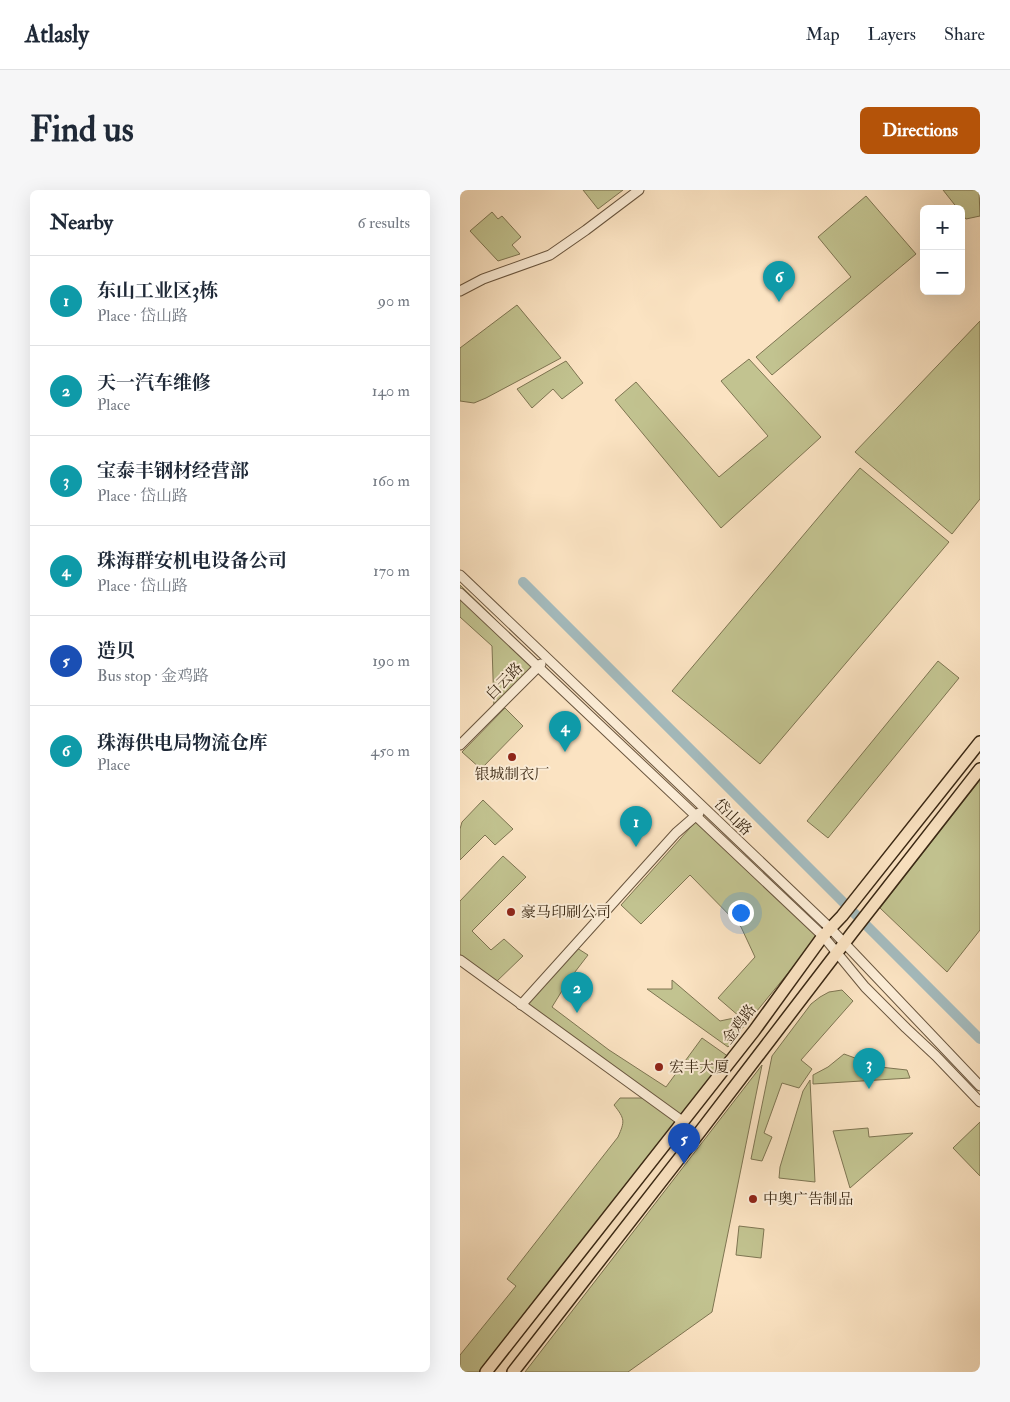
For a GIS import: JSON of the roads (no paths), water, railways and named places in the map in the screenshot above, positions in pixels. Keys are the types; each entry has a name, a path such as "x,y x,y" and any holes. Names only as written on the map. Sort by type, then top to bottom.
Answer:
{"main road":[{"name":"金鸡路","path":"486,1372 754,1031 826,932 842,916 980,742"},
{"path":"513,1372 980,769"}],"street":[{"path":"460,292 483,279 550,255 639,190"},
{"name":"岱山路","path":"460,575 704,809 840,948 980,1086"},
{"name":"岱山路","path":"460,593 696,816 826,932"},
{"name":"白云路","path":"460,745 547,658"},
{"path":"521,1005 676,832 704,809"},
{"name":"岱山路","path":"840,948 865,987 980,1102"},
{"path":"460,960 682,1122"}],"waterway":[{"path":"523,582 980,1039"}],"place":[{"name":"珠海供电局物流仓库","path":"779,302"},
{"name":"珠海群安机电设备公司","path":"565,752"},
{"name":"银城制衣厂","path":"512,757"},
{"name":"东山工业区3栋","path":"636,847"},
{"name":"豪马印刷公司","path":"511,912"},
{"name":"天一汽车维修","path":"577,1013"},
{"name":"宏丰大厦","path":"659,1067"},
{"name":"宝泰丰钢材经营部","path":"869,1089"},
{"name":"造贝","path":"684,1164"},
{"name":"中奥广告制品","path":"753,1199"}]}
